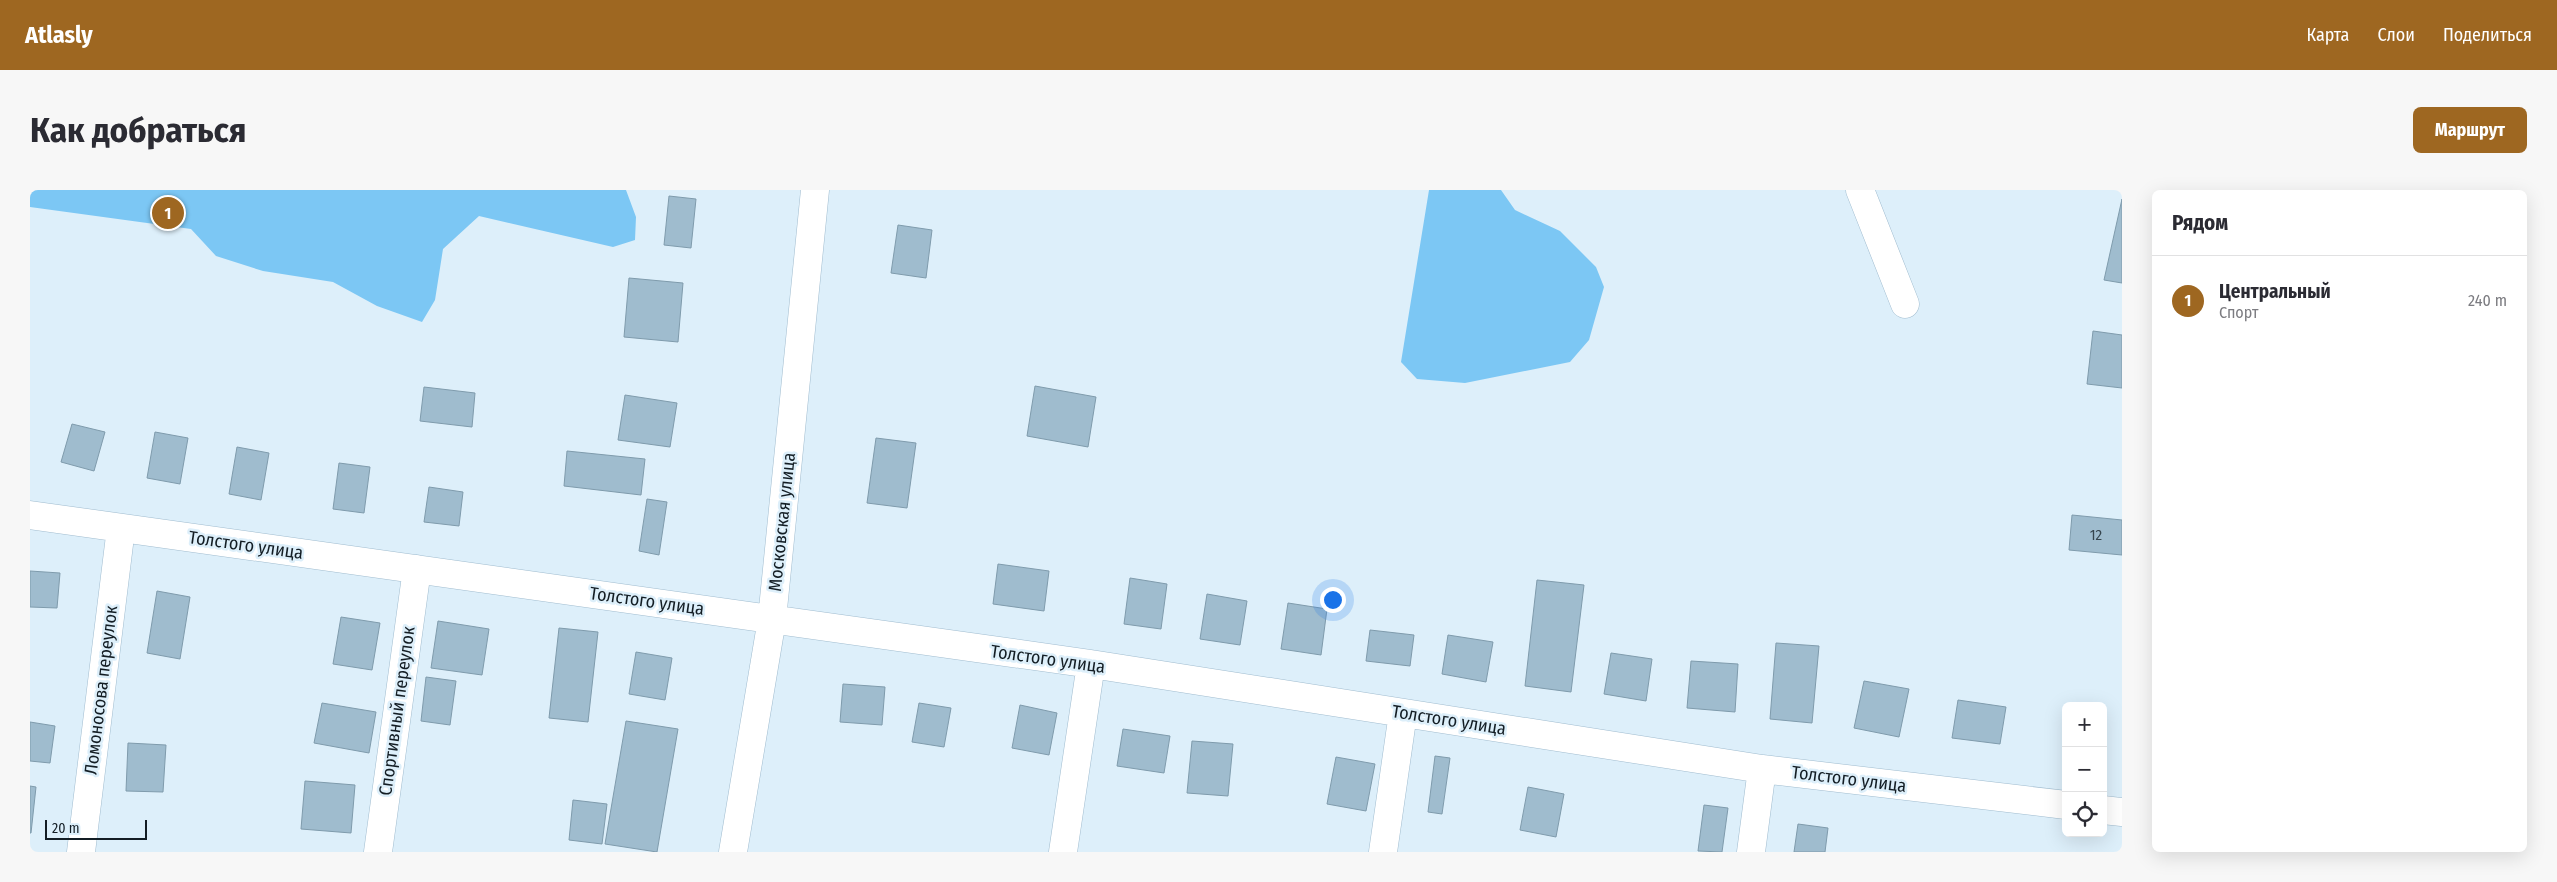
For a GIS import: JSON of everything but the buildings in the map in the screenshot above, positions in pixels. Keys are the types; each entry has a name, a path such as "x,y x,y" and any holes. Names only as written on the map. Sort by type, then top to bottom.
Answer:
{"street":[{"name":"Московская улица","path":"732,852 772,619 815,190"},
{"path":"1860,190 1906,304"},
{"name":"Толстого улица","path":"30,515 1091,664 1762,769 2062,805"},
{"name":"Ломоносова переулок","path":"81,852 121,528"},
{"name":"Спортивный переулок","path":"378,852 417,569"},
{"path":"1063,852 1091,664"},
{"path":"1383,852 1403,713"},
{"path":"1751,852 1762,769"},
{"path":"2107,810 2122,812"}],"shaded area":[{"path":"30,190 626,190 636,217 635,240 613,247 479,216 443,249 435,300 422,322 377,306 333,282 263,271 216,256 191,229 30,207"},
{"path":"1429,190 1501,190 1515,210 1560,231 1596,267 1604,287 1589,340 1570,362 1465,383 1417,379 1401,362"}],"place":[{"name":"Центральный","path":"168,213"}]}
